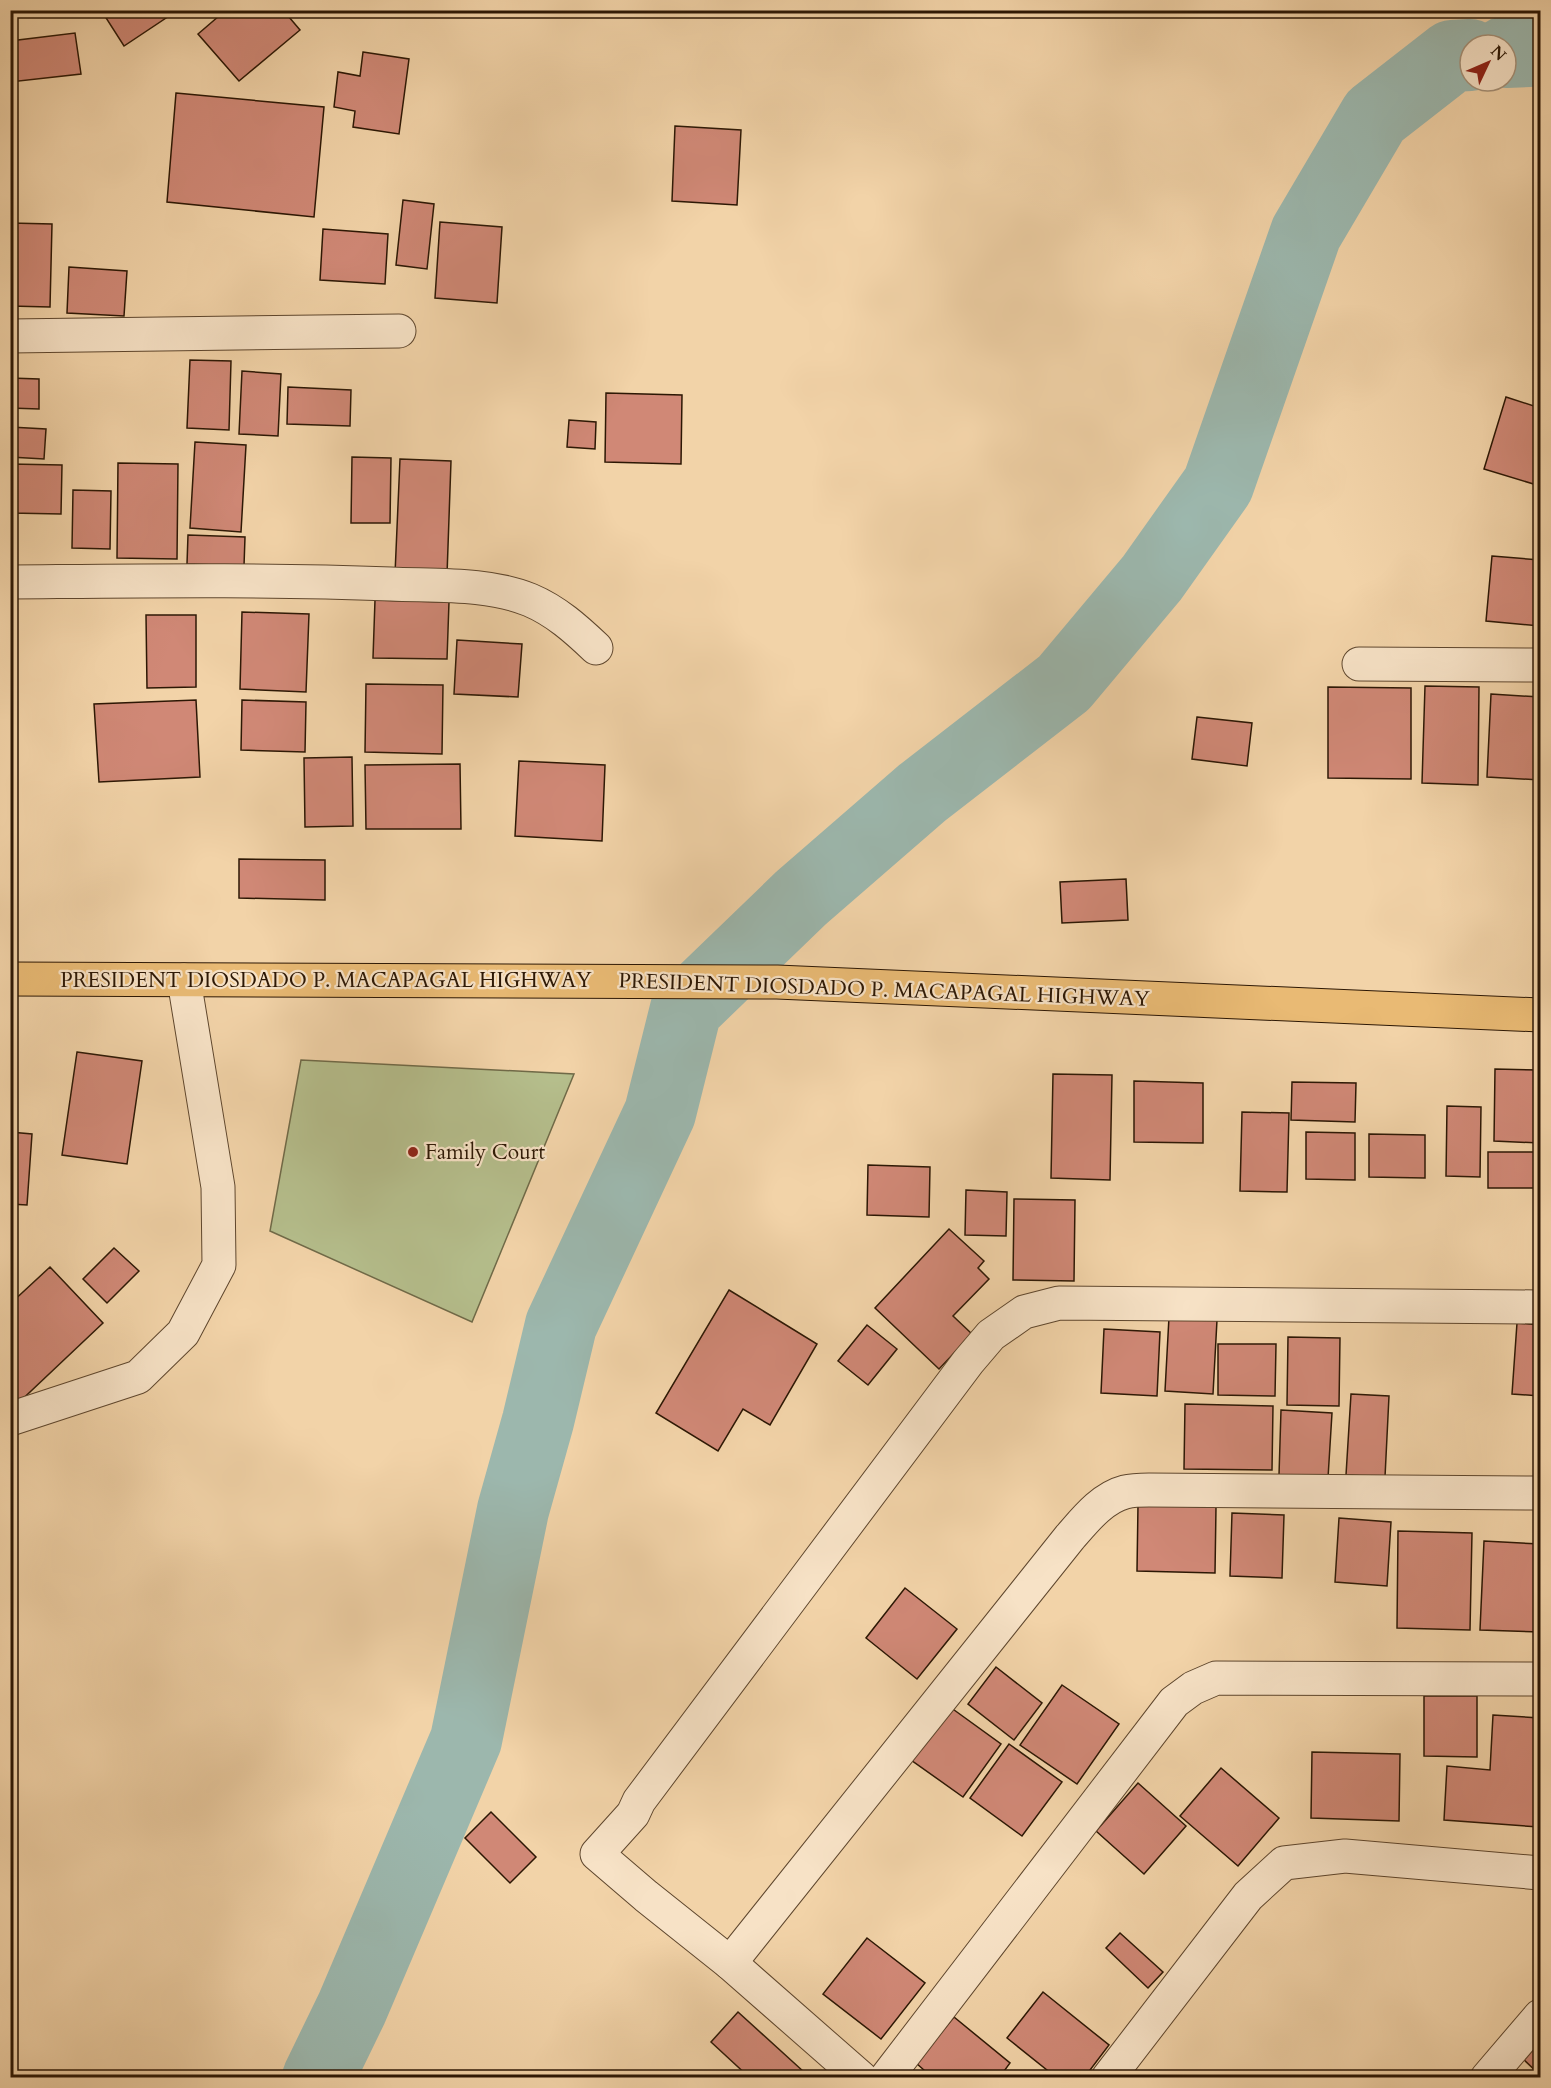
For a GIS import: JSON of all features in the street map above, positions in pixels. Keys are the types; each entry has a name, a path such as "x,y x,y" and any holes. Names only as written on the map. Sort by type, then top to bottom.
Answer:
{"highway":[{"name":"PRESIDENT DIOSDADO P. MACAPAGAL HIGHWAY","path":"10,979 777,982 1540,1015"}],"street":[{"path":"10,336 399,332"},
{"path":"10,582 312,581 502,591 530,599 554,612 596,648"},
{"path":"1359,664 1540,665"},
{"path":"10,1419 138,1377 183,1333 219,1265 218,1188 184,980"},
{"path":"861,2078 730,1963 597,1854 633,1814 639,1801 990,1335 1024,1312 1059,1304 1540,1307"},
{"path":"730,1963 1070,1537 1089,1515 1106,1502 1124,1492 1149,1490 1540,1493"},
{"path":"886,2078 1174,1702 1193,1688 1216,1678 1540,1679"},
{"path":"1108,2078 1248,1896 1284,1863 1345,1856 1540,1873"},
{"path":"1487,2078 1540,2016"}],"green space":[{"name":"Family Court","path":"301,1060 574,1074 472,1322 270,1231"}],"building":[{"path":"101,10 178,10 124,46"},
{"path":"226,10 283,10 300,30 239,81 198,34"},
{"path":"75,33 81,74 10,82 10,41"},
{"path":"363,52 409,59 399,134 353,127 355,111 334,107 338,72 360,76"},
{"path":"176,93 324,107 314,217 167,202"},
{"path":"675,126 741,130 737,205 672,201"},
{"path":"403,200 434,204 427,269 396,265"},
{"path":"440,222 502,227 497,303 435,298"},
{"path":"10,223 52,224 50,307 10,306"},
{"path":"323,229 388,234 385,284 320,280"},
{"path":"69,267 127,271 124,316 67,313"},
{"path":"190,360 231,361 229,430 187,428"},
{"path":"242,371 281,374 278,436 239,434"},
{"path":"10,378 39,379 39,409 10,408"},
{"path":"288,387 351,390 350,426 287,424"},
{"path":"606,393 682,395 681,464 605,462"},
{"path":"1506,397 1540,408 1540,486 1484,469"},
{"path":"569,420 596,422 595,449 567,447"},
{"path":"10,427 46,429 44,459 10,457"},
{"path":"195,442 246,445 241,532 190,528"},
{"path":"352,457 391,458 390,523 351,523"},
{"path":"400,459 451,461 447,575 395,574"},
{"path":"118,463 178,464 177,559 117,558"},
{"path":"10,464 62,465 61,514 10,513"},
{"path":"73,490 111,491 110,549 72,548"},
{"path":"188,535 245,537 244,566 187,564"},
{"path":"1492,556 1540,560 1540,626 1486,621"},
{"path":"375,600 449,602 447,659 373,658"},
{"path":"11,609 12,684 10,684"},
{"path":"242,612 309,614 306,692 240,689"},
{"path":"146,615 196,615 196,687 147,688"},
{"path":"457,640 522,644 518,697 454,694"},
{"path":"366,684 443,685 442,754 365,752"},
{"path":"1425,686 1479,687 1478,785 1422,783"},
{"path":"1328,687 1411,688 1411,779 1328,778"},
{"path":"1491,694 1540,697 1540,780 1487,777"},
{"path":"196,700 200,777 99,782 94,704"},
{"path":"242,700 306,702 305,752 241,750"},
{"path":"1197,717 1252,723 1247,766 1192,759"},
{"path":"352,757 353,826 305,827 304,758"},
{"path":"519,761 605,765 602,841 515,836"},
{"path":"460,764 461,829 366,829 365,765"},
{"path":"239,859 325,860 325,900 239,898"},
{"path":"1126,879 1128,920 1062,923 1060,882"},
{"path":"77,1052 142,1061 127,1164 62,1155"},
{"path":"1495,1069 1540,1070 1540,1143 1494,1141"},
{"path":"1053,1074 1112,1075 1110,1180 1051,1178"},
{"path":"1134,1081 1203,1083 1203,1143 1134,1142"},
{"path":"1292,1082 1356,1083 1355,1122 1291,1120"},
{"path":"1447,1106 1481,1107 1480,1177 1446,1176"},
{"path":"1242,1112 1289,1113 1287,1192 1240,1191"},
{"path":"10,1132 32,1134 27,1205 10,1204"},
{"path":"1306,1132 1355,1133 1355,1180 1306,1179"},
{"path":"1369,1134 1425,1135 1425,1178 1369,1177"},
{"path":"1488,1152 1539,1152 1538,1188 1488,1188"},
{"path":"868,1165 930,1167 929,1217 867,1215"},
{"path":"966,1190 1007,1192 1006,1236 965,1235"},
{"path":"1014,1199 1075,1200 1074,1281 1013,1280"},
{"path":"949,1229 984,1261 978,1268 989,1279 953,1316 972,1334 939,1369 875,1308"},
{"path":"114,1248 139,1271 107,1303 83,1279"},
{"path":"50,1267 103,1323 13,1408 10,1406 10,1304"},
{"path":"729,1290 817,1344 770,1425 743,1409 718,1451 656,1413"},
{"path":"1169,1317 1217,1320 1213,1394 1165,1391"},
{"path":"1517,1323 1540,1325 1540,1396 1512,1394"},
{"path":"867,1325 897,1349 868,1385 838,1361"},
{"path":"1104,1329 1160,1332 1157,1396 1101,1393"},
{"path":"1288,1337 1340,1338 1339,1406 1287,1405"},
{"path":"1218,1344 1276,1344 1275,1396 1218,1395"},
{"path":"1351,1394 1389,1396 1385,1477 1346,1475"},
{"path":"1185,1404 1273,1406 1272,1470 1184,1469"},
{"path":"1281,1410 1332,1413 1328,1478 1279,1475"},
{"path":"1138,1505 1216,1507 1215,1573 1137,1571"},
{"path":"1232,1513 1284,1515 1282,1578 1230,1576"},
{"path":"1339,1518 1391,1522 1387,1586 1335,1582"},
{"path":"1398,1531 1472,1533 1470,1630 1397,1628"},
{"path":"1484,1541 1540,1544 1540,1632 1480,1630"},
{"path":"905,1588 957,1629 917,1679 866,1638"},
{"path":"996,1667 1042,1703 1014,1740 968,1704"},
{"path":"1062,1685 1119,1724 1077,1784 1020,1745"},
{"path":"1424,1696 1477,1696 1477,1757 1424,1756"},
{"path":"950,1707 1001,1744 963,1797 911,1760"},
{"path":"1493,1715 1540,1718 1539,1827 1444,1820 1447,1766 1490,1770"},
{"path":"1009,1744 1062,1782 1022,1836 970,1798"},
{"path":"1312,1752 1400,1754 1399,1821 1311,1818"},
{"path":"1221,1768 1279,1818 1238,1866 1180,1816"},
{"path":"1138,1783 1186,1826 1144,1874 1096,1831"},
{"path":"491,1812 536,1857 510,1883 465,1838"},
{"path":"1120,1933 1163,1972 1148,1988 1106,1948"},
{"path":"867,1938 925,1983 881,2039 823,1994"},
{"path":"1043,1992 1109,2045 1084,2078 1057,2078 1007,2038"},
{"path":"738,2012 804,2072 799,2078 750,2078 711,2042"},
{"path":"954,2017 1010,2063 999,2078 933,2078 916,2063"},
{"path":"1540,2035 1540,2075 1521,2057"}],"waterway":[{"path":"1518,51 1529,51 1540,30"},
{"path":"318,2078 352,2008 466,1740 513,1510 538,1421 561,1325 660,1113 686,1009 801,898 922,793 1064,683 1152,578 1218,485 1306,233 1375,116 1452,56 1458,56"}],"place":[{"name":"Family Court","path":"413,1152"}]}
